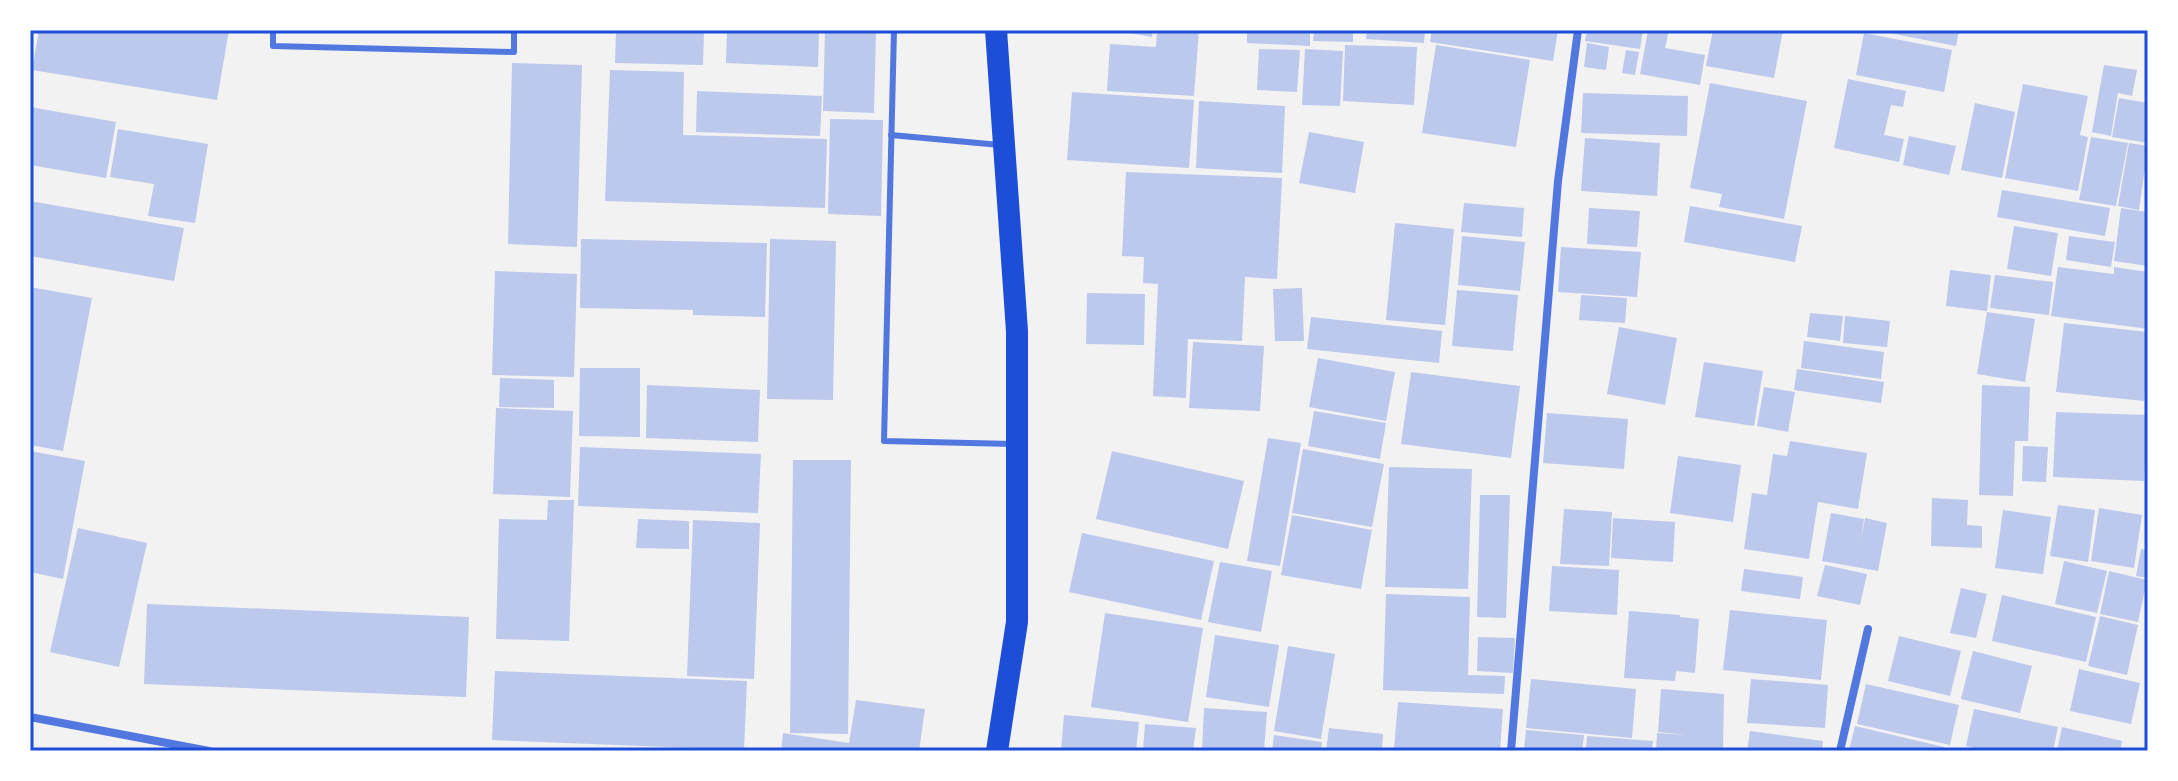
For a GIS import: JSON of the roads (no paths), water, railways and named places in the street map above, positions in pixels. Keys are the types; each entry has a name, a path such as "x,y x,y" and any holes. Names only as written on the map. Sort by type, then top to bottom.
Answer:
{"highway":[{"path":"996,30 1017,331 1017,622 997,751"}],"street":[{"path":"1511,751 1558,181 1578,30"},
{"path":"1840,751 1868,629"},
{"path":"30,717 209,751"}],"lane":[{"path":"273,30 273,46 514,52 514,30"},
{"path":"894,30 884,441 1017,444"},
{"path":"891,135 1003,145"}]}
